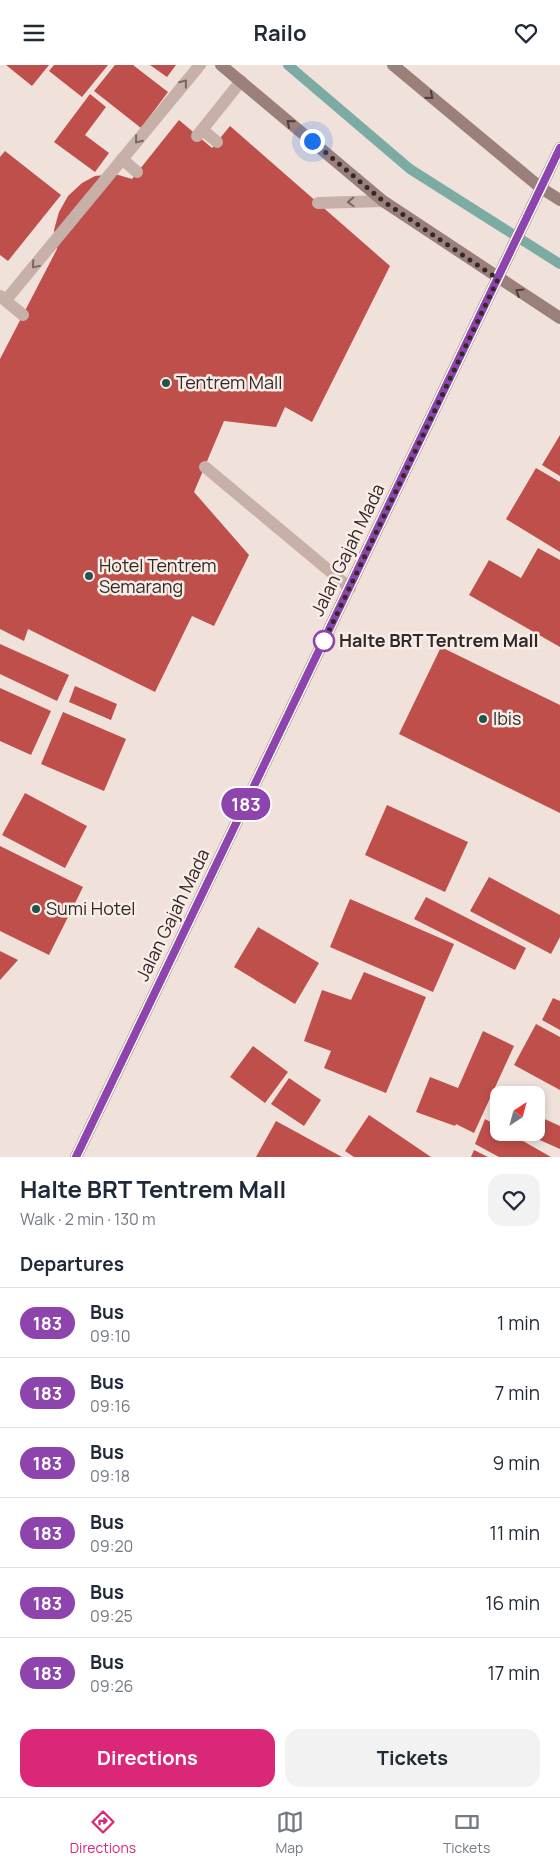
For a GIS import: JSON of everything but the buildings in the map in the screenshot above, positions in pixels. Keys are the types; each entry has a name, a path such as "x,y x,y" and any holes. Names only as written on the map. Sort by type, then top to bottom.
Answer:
{"main road":[{"path":"221,65 383,201 498,279 560,318"},
{"path":"393,65 540,191 560,200"},
{"name":"Jalan Gajah Mada","path":"76,1157 560,148"}],"lane":[{"path":"23,315 3,298 200,65"},
{"path":"217,142 200,133 241,81"},
{"path":"122,159 137,172"},
{"path":"318,203 383,201"},
{"path":"204,467 350,588"}],"waterway":[{"path":"288,65 410,169 560,264"}],"bus line":[{"name":"183","path":"76,1157 560,148"}],"place":[{"name":"Tentrem Mall","path":"166,383"},
{"name":"Hotel Tentrem Semarang","path":"89,576"},
{"name":"Halte BRT Tentrem Mall","path":"324,641"},
{"name":"Ibis","path":"483,719"},
{"name":"Sumi Hotel","path":"36,909"}],"route":[{"path":"312,141 383,201 498,279 324,641"}]}
